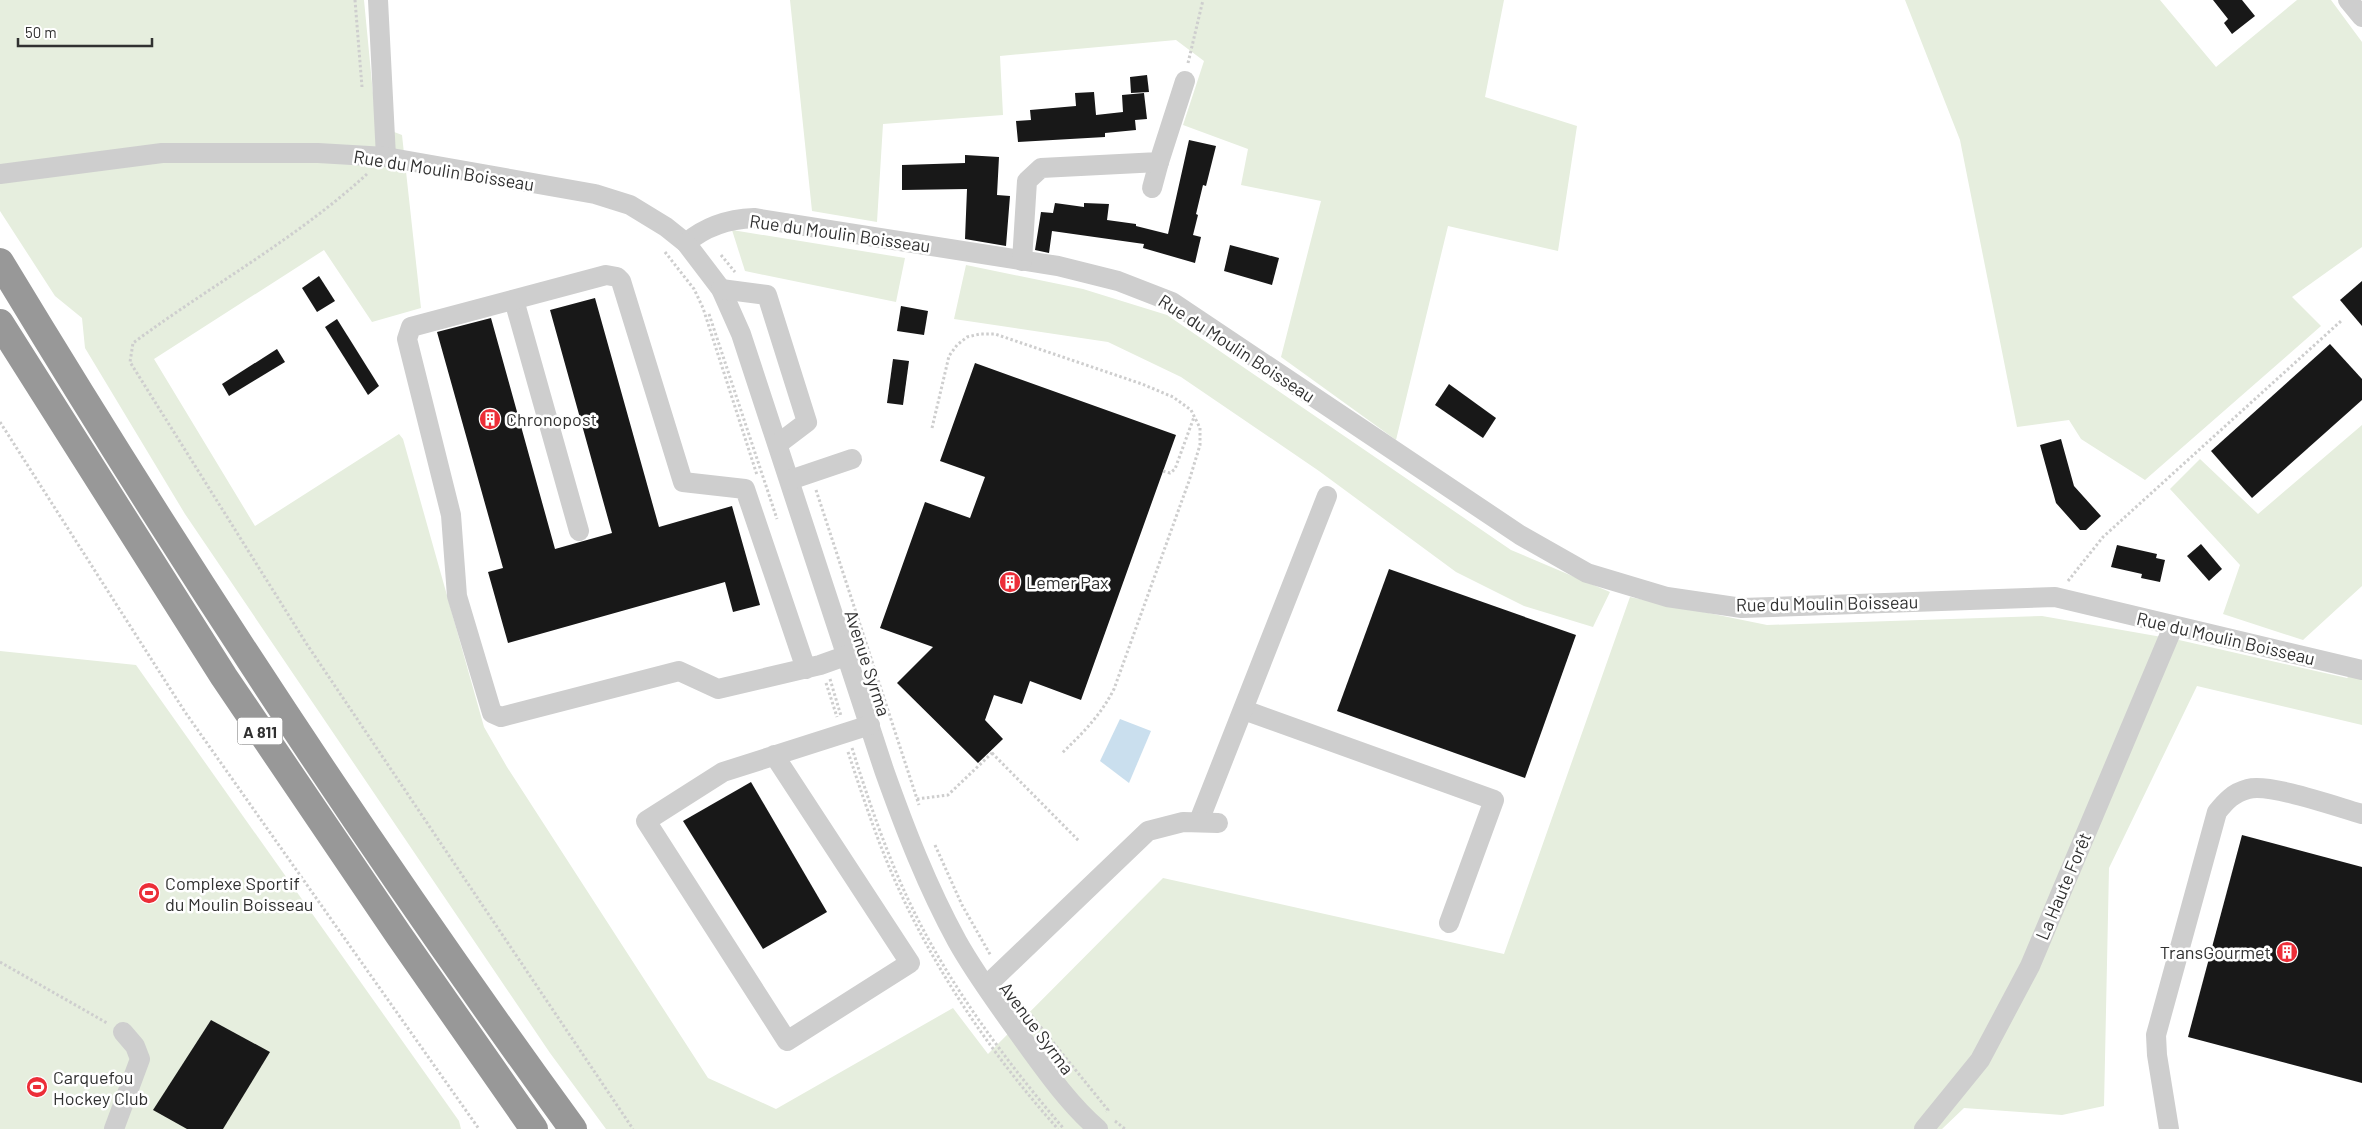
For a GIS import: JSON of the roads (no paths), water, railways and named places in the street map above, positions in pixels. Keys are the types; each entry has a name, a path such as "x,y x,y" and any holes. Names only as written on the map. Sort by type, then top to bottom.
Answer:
{"highway":[{"name":"A 811","path":"0,262 126,466 246,652 396,877 573,1129"},
{"name":"A 811","path":"0,323 224,677 366,887 534,1129"}],"street":[{"path":"378,0 386,157"},
{"path":"2348,0 2362,17"},
{"path":"1152,188 1158,162 1185,81"},
{"name":"Rue du Moulin Boisseau","path":"0,174 162,153 318,153 386,157 595,194 630,205 671,231 681,251 701,231 734,218 754,218 1058,266 1118,281 1172,302 1520,535 1587,573 1667,597 1742,608 2055,597 2173,627 2362,670"},
{"path":"1022,261 1027,181 1041,168 1158,162"},
{"name":"Avenue Syrma","path":"681,251 722,288 741,334 778,444 797,477 870,725 910,841 932,893 958,943 992,982 1039,1061 1080,1112 1098,1129"},
{"path":"806,668 745,489 683,482 621,281 617,276 606,275 411,327 407,339 452,516 457,596 492,713 501,717 679,671 718,689 806,668 848,655"},
{"path":"722,288 767,296 807,422 778,444"},
{"path":"514,300 579,531"},
{"path":"797,477 852,459"},
{"path":"992,982 1148,831 1183,822 1209,822 1244,710 1327,496"},
{"name":"La Haute Forêt","path":"1924,1129 1980,1060 2030,966 2173,627"},
{"path":"1244,710 1494,800 1450,923"},
{"path":"774,755 910,963 787,1041 646,822 723,772 774,755 870,725"},
{"path":"2169,1129 2157,1055 2156,1035 2217,812 2228,798 2249,789 2269,789 2362,814"},
{"path":"114,1129 140,1059 135,1046 123,1032"}],"water":[{"path":"1120,719 1151,731 1129,783 1100,761"}],"place":[{"name":"Chronopost","path":"490,419"},
{"name":"Lemer Pax","path":"1010,582"},
{"name":"Complexe Sportif du Moulin Boisseau","path":"149,893"},
{"name":"TransGourmet","path":"2287,952"},
{"name":"Carquefou Hockey Club","path":"37,1087"}]}
